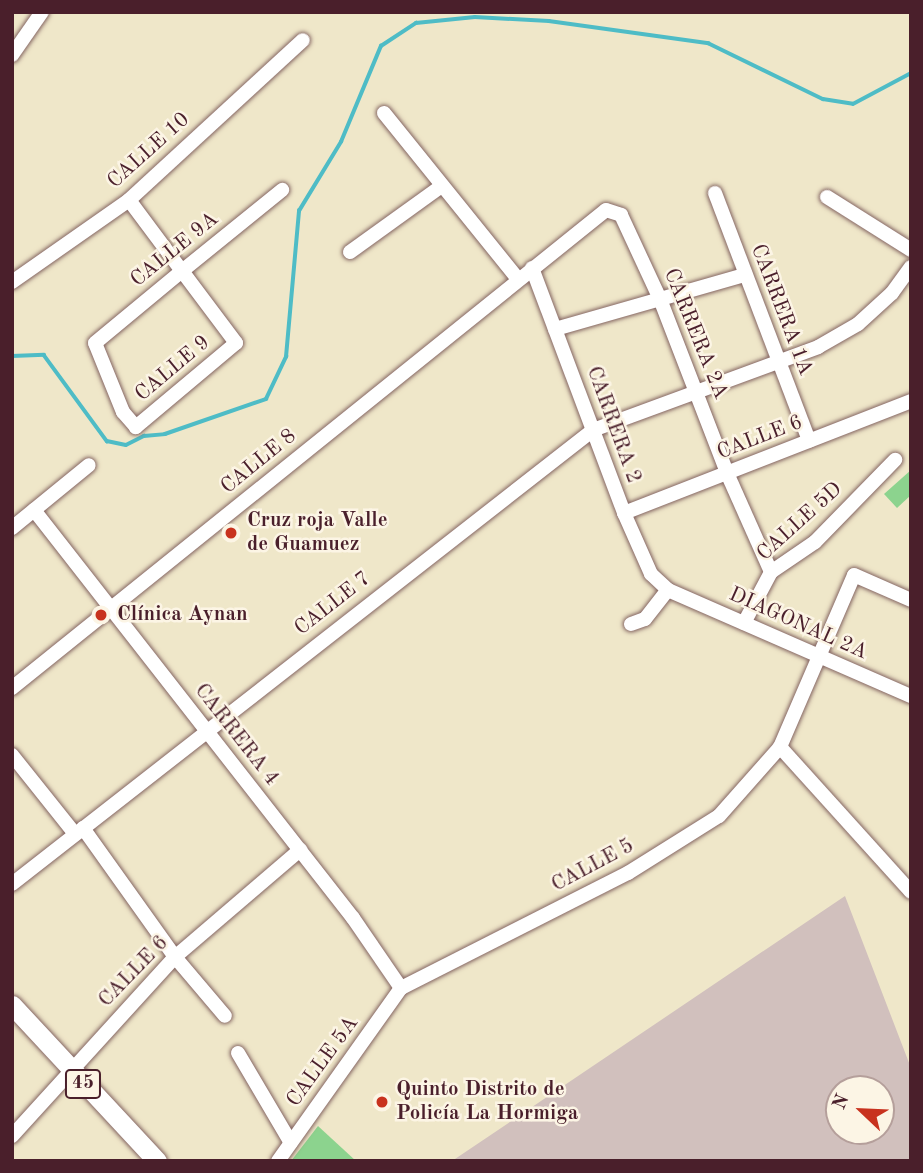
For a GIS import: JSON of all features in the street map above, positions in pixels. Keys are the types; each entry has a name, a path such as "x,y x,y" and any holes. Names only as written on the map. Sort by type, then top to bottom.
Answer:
{"main road":[{"name":"45","path":"12,1005 70,1071 157,1161"}],"street":[{"path":"12,55 42,12"},
{"name":"CALLE 10","path":"12,282 129,200 303,40"},
{"path":"384,113 440,187 518,279"},
{"path":"350,252 440,187"},
{"name":"CALLE 9A","path":"136,427 123,412 95,343 282,190"},
{"name":"CARRERA 1A","path":"715,193 809,441"},
{"path":"827,197 911,250"},
{"path":"129,200 183,271"},
{"name":"CARRERA 2A","path":"532,268 606,210 615,210 660,299 727,473 771,572"},
{"name":"CALLE 7","path":"12,884 205,730 593,430 777,359 818,346 858,324 892,293 911,267"},
{"name":"CALLE 8","path":"12,688 532,268"},
{"name":"CARRERA 2","path":"532,268 624,513 651,574 668,590"},
{"name":"CALLE 9","path":"136,427 236,343 183,271"},
{"path":"555,329 745,275"},
{"name":"CALLE 6","path":"624,513 911,401"},
{"name":"CALLE 5D","path":"744,623 771,572 814,542 895,460"},
{"path":"12,528 89,465"},
{"name":"CARRERA 4","path":"34,510 300,850 401,988"},
{"path":"911,600 854,575 817,655 780,747 911,892"},
{"path":"631,624 645,619 668,590"},
{"name":"DIAGONAL 2A","path":"668,590 911,696"},
{"name":"CALLE 5","path":"401,988 628,873 719,816 780,747"},
{"path":"12,755 79,831 175,957 225,1016"},
{"name":"CALLE 6","path":"12,1136 175,957 300,850"},
{"name":"CALLE 5A","path":"278,1161 401,988"},
{"path":"238,1053 291,1143"}],"shaded area":[{"path":"845,896 911,1068 911,1161 452,1161"}],"green space":[{"path":"911,470 911,495 897,508 884,494"},
{"path":"318,1126 356,1161 291,1161"}],"waterway":[{"path":"12,356 44,355 107,441 126,445 144,436 165,434 266,399 286,357 299,211 341,142 381,46 416,23 475,17 549,21 708,43 823,99 853,104 911,73"}],"place":[{"name":"Cruz roja Valle de Guamuez","path":"231,533"},
{"name":"Clínica Aynan","path":"101,615"},
{"name":"Quinto Distrito de Policía La Hormiga","path":"382,1102"}]}
